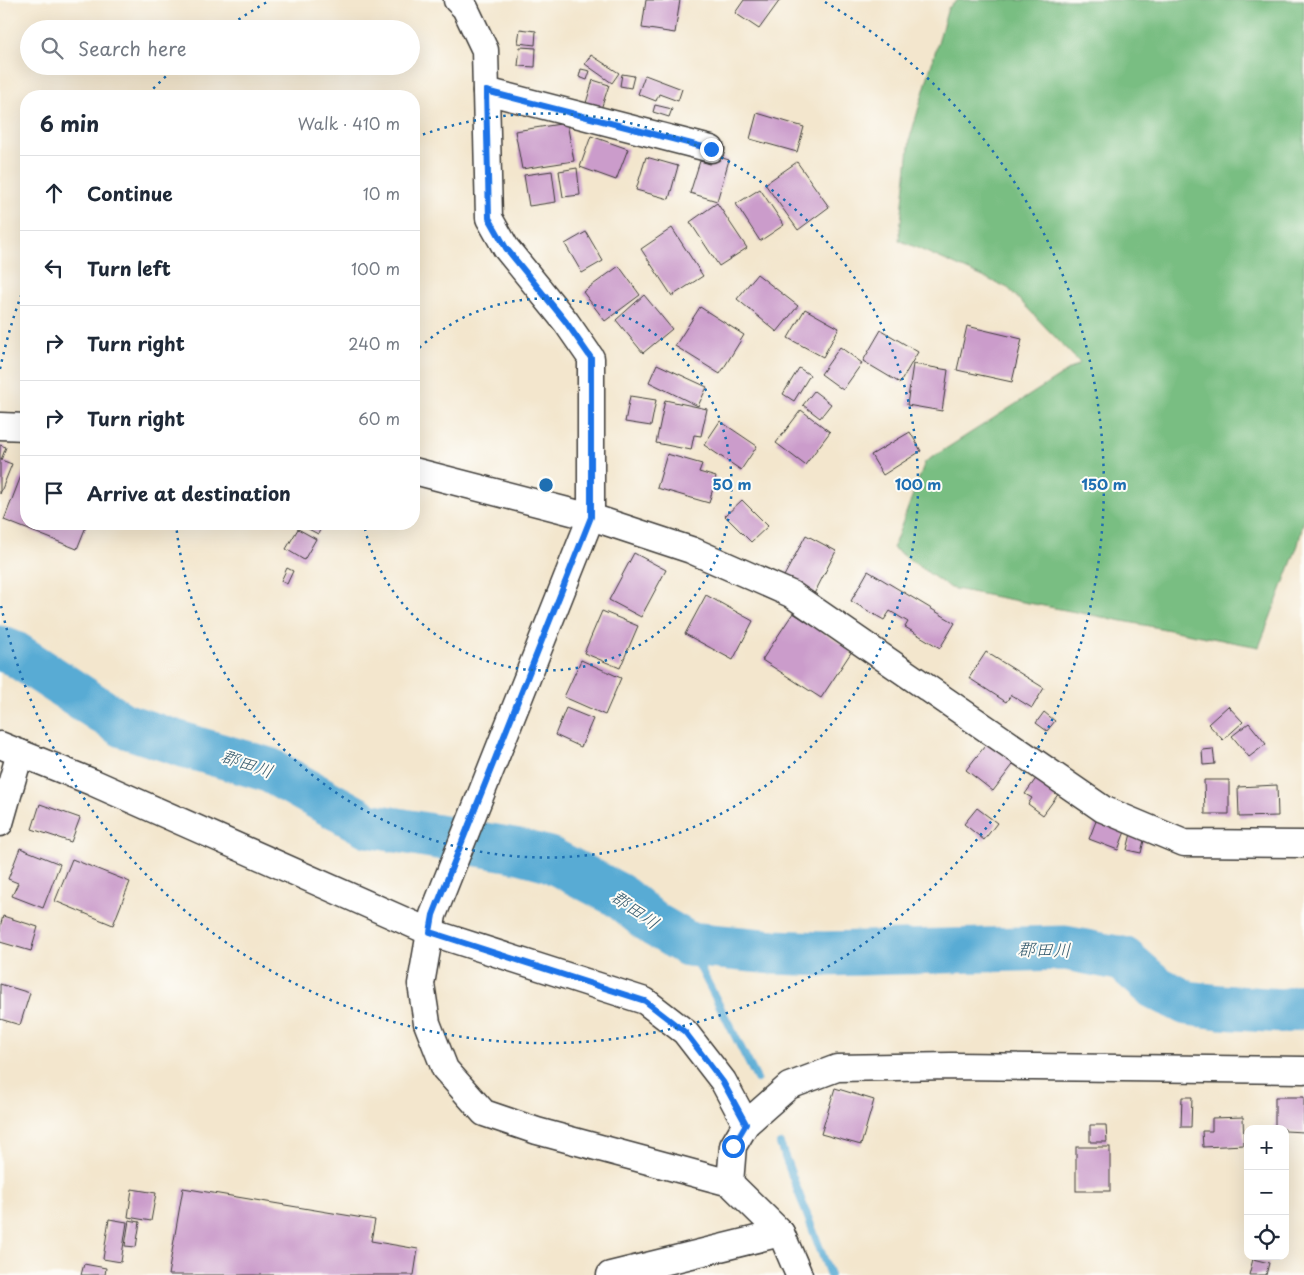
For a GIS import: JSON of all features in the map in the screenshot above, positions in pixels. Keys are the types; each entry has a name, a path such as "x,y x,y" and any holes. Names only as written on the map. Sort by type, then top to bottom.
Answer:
{"street":[{"path":"457,0 465,8 485,50 489,218 506,248 566,322 591,358 591,517 499,746 432,924 421,984 427,1023 444,1069 484,1113 537,1131 730,1183 781,1233 799,1275"},
{"path":"486,91 711,149"},
{"path":"0,426 20,426"},
{"path":"420,473 591,517 691,550 791,594 1103,809 1184,843 1304,844"},
{"path":"0,823 10,749 432,924 645,1001 685,1032 723,1082 746,1124"},
{"path":"730,1183 733,1146 746,1124 789,1086 837,1068 951,1066 1304,1070"},
{"path":"610,1275 781,1233"}],"green space":[{"path":"958,0 1304,0 1304,519 1298,545 1259,647 950,588 893,548 925,462 1080,363 1008,288 899,240 910,138 948,8"}],"building":[{"path":"646,0 680,0 675,33 642,28"},
{"path":"744,0 780,0 759,29 735,13"},
{"path":"520,29 536,31 535,45 518,43"},
{"path":"520,47 536,48 535,67 518,66"},
{"path":"591,55 619,73 612,83 585,64"},
{"path":"581,69 590,71 587,80 579,77"},
{"path":"622,74 634,76 631,88 620,86"},
{"path":"645,75 682,89 678,101 659,94 656,101 638,94"},
{"path":"593,80 609,85 601,109 586,103"},
{"path":"655,105 672,109 669,117 653,112"},
{"path":"757,113 804,127 797,152 750,139"},
{"path":"567,123 574,161 522,169 515,131"},
{"path":"591,136 628,149 616,180 580,167"},
{"path":"713,155 729,160 717,201 690,193 700,161 710,164"},
{"path":"646,157 678,166 669,199 636,190"},
{"path":"797,162 829,207 798,230 765,184"},
{"path":"577,168 580,195 563,197 559,171"},
{"path":"552,171 556,202 529,206 524,175"},
{"path":"760,189 784,225 760,241 736,204"},
{"path":"717,203 747,248 719,266 690,222"},
{"path":"672,228 703,276 672,296 641,249"},
{"path":"586,232 603,261 582,273 565,244"},
{"path":"619,266 640,295 605,321 583,292"},
{"path":"757,274 798,306 777,332 737,299"},
{"path":"644,295 672,329 643,353 616,320"},
{"path":"700,307 744,335 720,374 675,346"},
{"path":"805,309 839,328 823,357 788,338"},
{"path":"967,326 1022,339 1012,382 957,370"},
{"path":"881,330 918,352 900,383 863,361"},
{"path":"840,347 862,363 843,390 821,374"},
{"path":"657,364 707,387 698,406 649,382"},
{"path":"913,364 948,370 942,411 907,405"},
{"path":"799,368 810,375 794,401 783,394"},
{"path":"814,391 831,404 820,418 803,405"},
{"path":"630,396 656,400 651,426 625,422"},
{"path":"665,400 707,409 701,436 694,435 691,450 656,443"},
{"path":"801,410 830,432 805,465 776,443"},
{"path":"720,421 757,446 741,470 704,445"},
{"path":"910,432 921,451 883,475 871,455"},
{"path":"0,445 6,447 1,460 12,464 0,494"},
{"path":"667,454 702,464 699,472 716,477 709,503 657,488"},
{"path":"20,479 20,526 4,520"},
{"path":"742,500 768,526 751,542 725,516"},
{"path":"29,530 85,530 77,549"},
{"path":"297,530 316,539 304,560 286,549"},
{"path":"310,530 320,530 318,534"},
{"path":"806,535 836,551 814,594 783,578"},
{"path":"634,553 666,570 641,617 609,600"},
{"path":"287,568 293,571 287,584 281,581"},
{"path":"868,571 955,623 940,648 905,627 908,622 890,611 884,620 851,601"},
{"path":"706,595 753,621 733,660 685,634"},
{"path":"602,611 638,626 620,668 584,653"},
{"path":"793,613 852,651 821,698 762,660"},
{"path":"986,652 1044,688 1032,708 1011,695 1006,702 969,678"},
{"path":"581,660 621,678 605,715 564,697"},
{"path":"1228,706 1243,722 1223,740 1208,724"},
{"path":"566,708 593,719 581,747 555,735"},
{"path":"1044,712 1055,721 1047,731 1036,723"},
{"path":"1249,723 1266,744 1249,757 1232,736"},
{"path":"992,737 1019,757 993,791 966,770"},
{"path":"1213,749 1215,764 1203,765 1202,750"},
{"path":"1040,773 1062,789 1043,815 1028,804 1032,798 1025,794"},
{"path":"1204,780 1229,780 1229,814 1205,814"},
{"path":"1277,785 1278,816 1239,817 1238,787"},
{"path":"40,804 80,818 71,842 32,829"},
{"path":"977,808 997,823 984,840 964,824"},
{"path":"1098,816 1127,826 1118,850 1089,839"},
{"path":"1132,829 1146,832 1141,853 1127,850"},
{"path":"20,848 60,864 43,908 12,896 18,883 8,879"},
{"path":"72,859 130,882 113,925 55,901"},
{"path":"3,916 38,927 31,951 0,942 0,927"},
{"path":"0,984 30,993 20,1025 0,1019"},
{"path":"835,1088 874,1100 861,1145 821,1134"},
{"path":"1182,1097 1192,1097 1191,1127 1181,1127"},
{"path":"1275,1097 1304,1097 1304,1132 1289,1131 1289,1125 1275,1125"},
{"path":"1243,1117 1244,1145 1203,1147 1202,1131 1212,1131 1212,1118"},
{"path":"1090,1125 1106,1125 1107,1142 1090,1142"},
{"path":"1076,1147 1110,1147 1110,1191 1076,1191"},
{"path":"183,1188 375,1220 371,1241 418,1249 414,1275 168,1275"},
{"path":"132,1189 156,1193 151,1221 128,1217"},
{"path":"109,1219 127,1222 121,1262 103,1259"},
{"path":"129,1220 140,1222 136,1247 125,1246"},
{"path":"1253,1260 1269,1263 1266,1275 1249,1275"},
{"path":"84,1264 106,1268 105,1275 81,1275"}],"waterway":[{"name":"郡田川","path":"0,648 15,654 123,725 269,770 368,825 519,851 549,859 618,895 655,925 688,944 774,952 824,954 1065,948 1123,959 1155,987 1187,1003 1284,1011 1304,1006"},
{"path":"688,944 757,1079"},
{"path":"780,1144 830,1275"}],"route":[{"path":"711,149 486,91 489,218 506,248 566,322 591,358 591,517 433,915 430,932 645,1001 685,1032 723,1082 746,1124 733,1146"}]}
